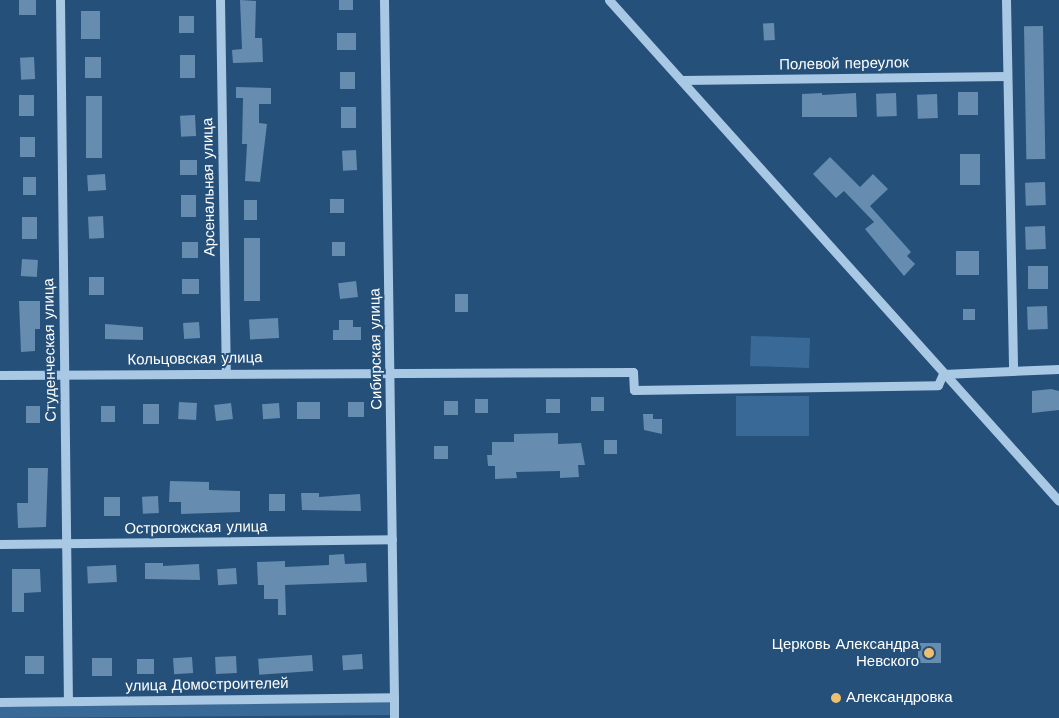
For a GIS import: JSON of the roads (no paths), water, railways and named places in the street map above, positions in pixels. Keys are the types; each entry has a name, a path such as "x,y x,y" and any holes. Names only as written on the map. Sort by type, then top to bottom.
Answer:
{"street":[{"name":"Студенческая улица","path":"60,0 68,700"},
{"name":"Арсенальная улица","path":"220,0 226,373"},
{"name":"Сибирская улица","path":"384,0 391,371 394,697"},
{"path":"609,0 1059,501"},
{"path":"1006,0 1013,370"},
{"name":"Полевой переулок","path":"681,80 1007,76"},
{"path":"943,374 1059,369"},
{"name":"Кольцовская улица","path":"0,375 391,371 633,372 634,390 938,385 943,374"},
{"name":"Острогожская улица","path":"0,544 392,539"},
{"path":"394,697 394,718"},
{"name":"улица Домостроителей","path":"0,702 394,697"}],"place":[{"name":"Церковь Александра Невского","path":"929,653"},
{"name":"Александровка","path":"836,698"}]}
